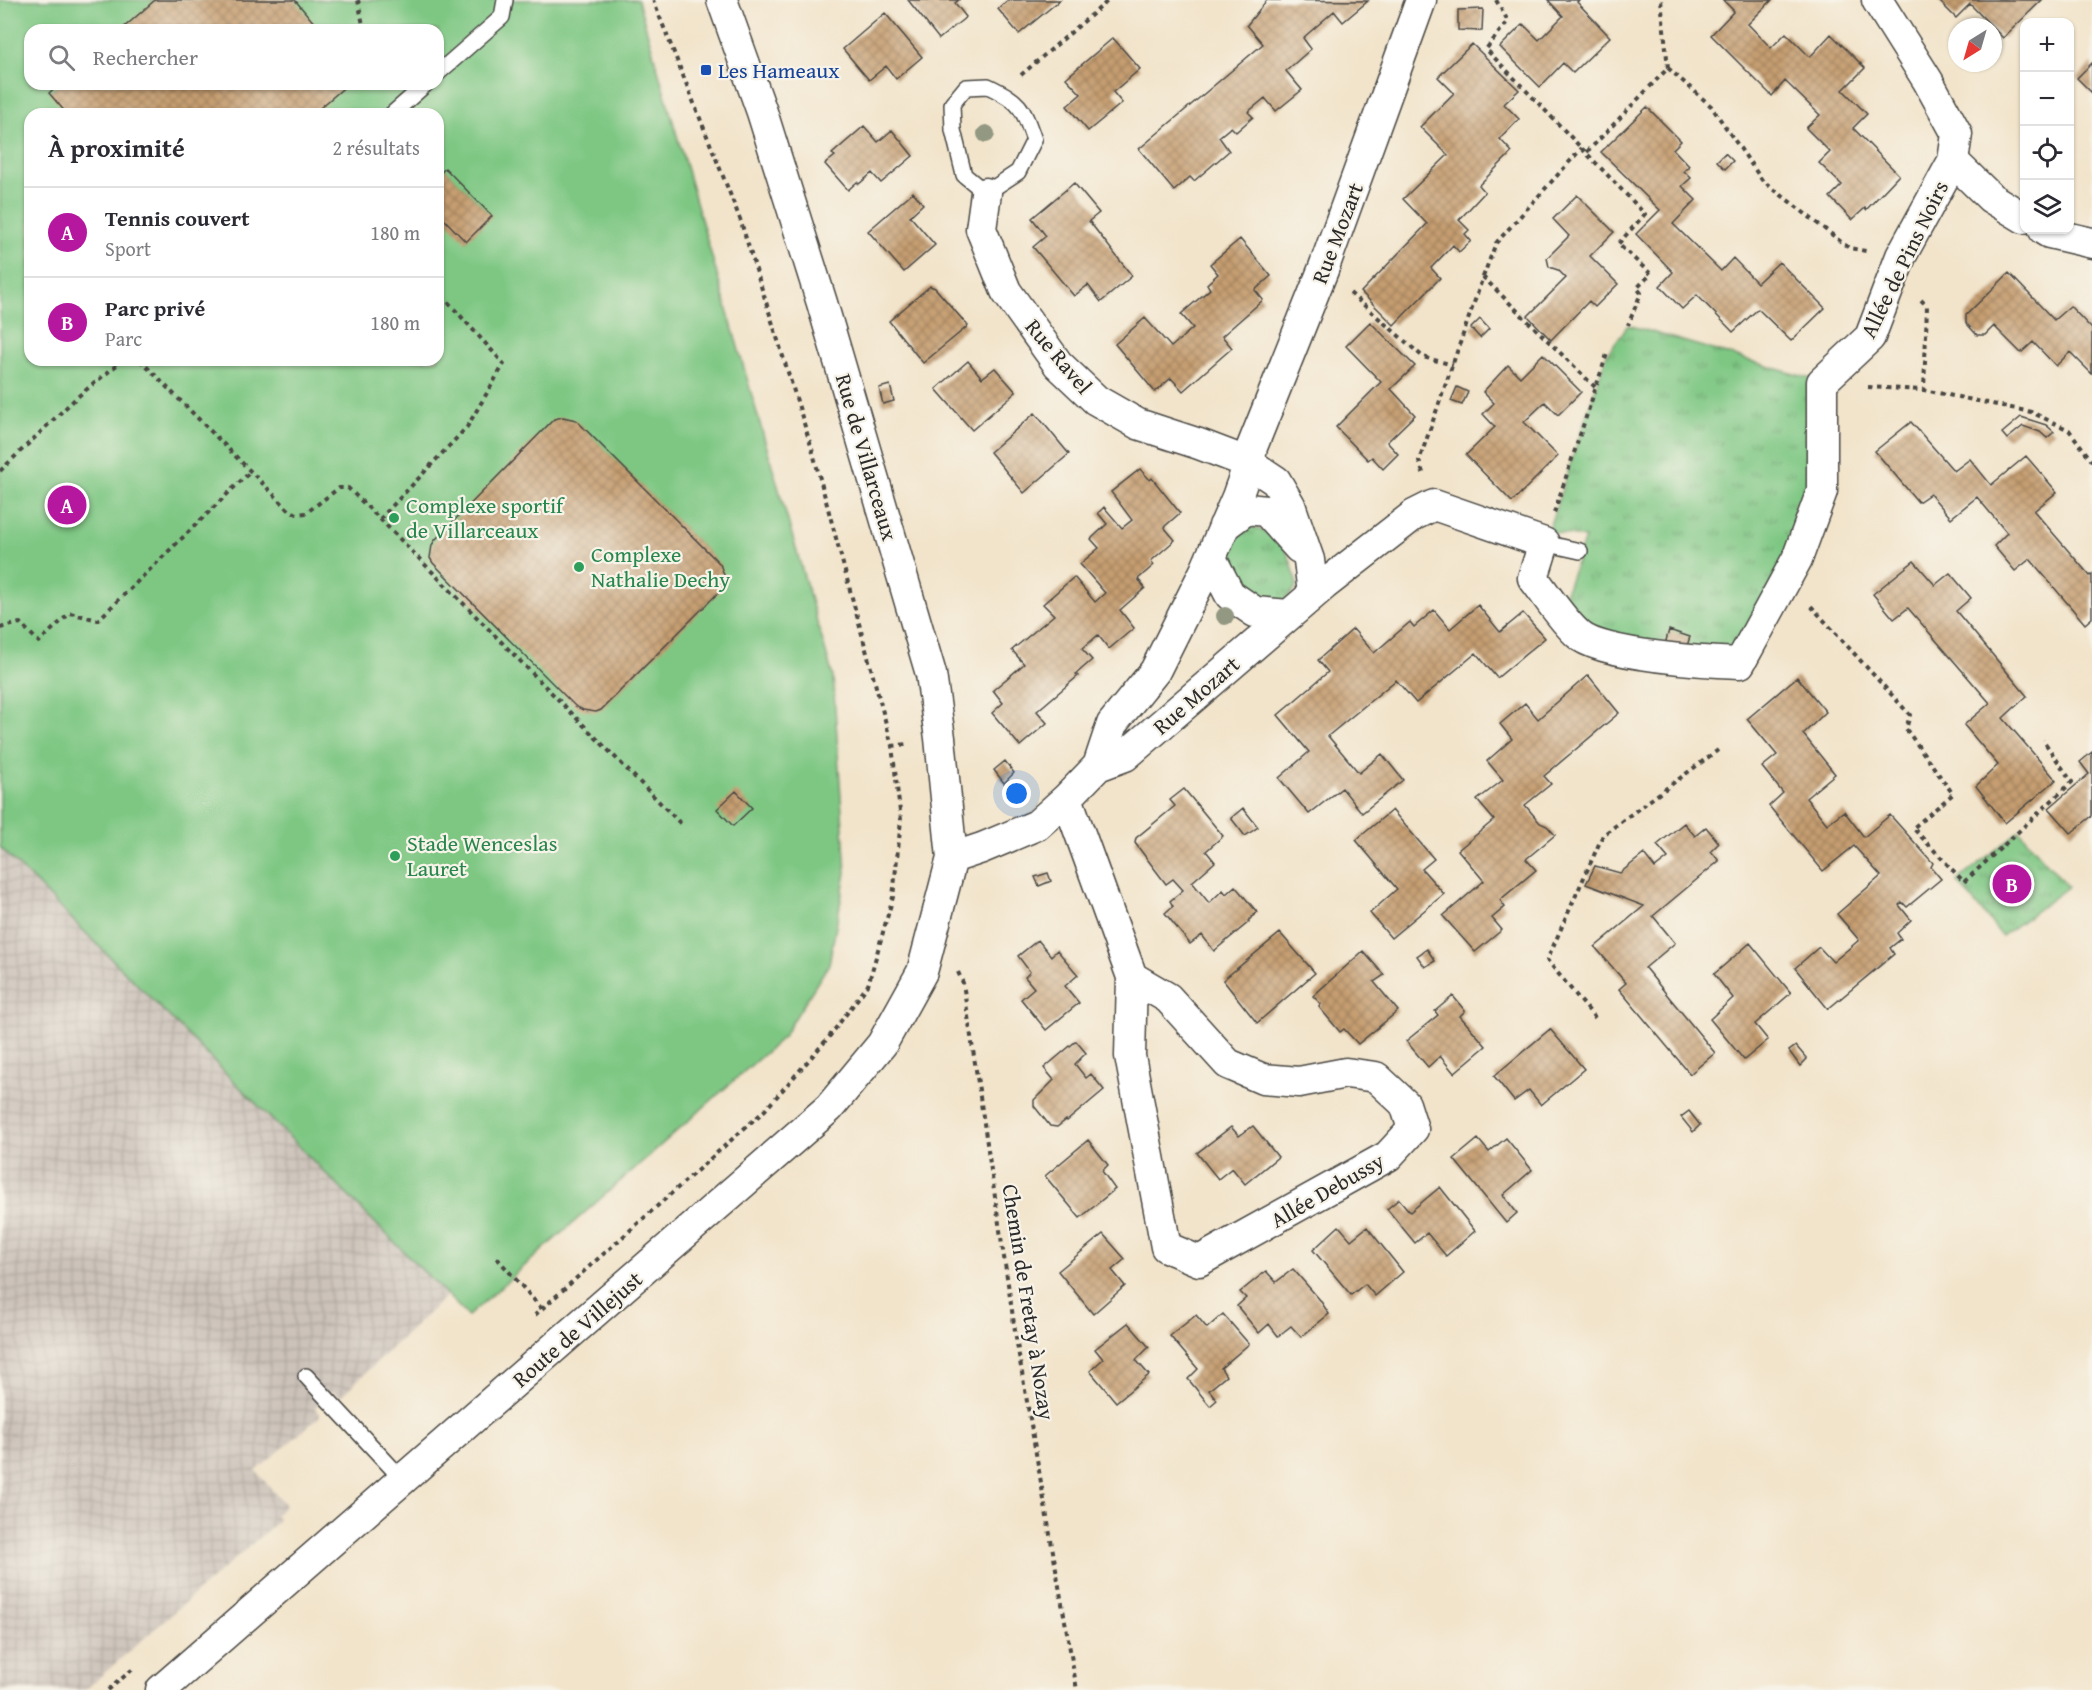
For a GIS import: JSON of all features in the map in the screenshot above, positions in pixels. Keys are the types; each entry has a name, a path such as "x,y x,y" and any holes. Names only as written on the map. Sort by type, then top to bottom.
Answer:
{"street":[{"name":"Rue de Villarceaux","path":"722,0 762,112 819,292 931,674 952,858 936,924"},
{"name":"Rue Mozart","path":"1098,766 1112,724 1155,671 1211,558 1249,463 1252,447 1323,270 1421,0"},
{"path":"1877,0 1928,81 1957,134 1953,161 1991,198 2020,215"},
{"name":"Allée de Pins Noirs","path":"1822,382 1870,337 1896,269 1953,161"},
{"name":"Rue Ravel","path":"986,193 981,229 1006,291 1058,364 1096,400 1138,424 1249,463"},
{"path":"2053,234 2092,243"},
{"path":"1434,505 1544,543 1533,578 1580,636 1593,645 1685,661 1740,663 1797,559 1822,491 1822,382"},
{"path":"1249,463 1276,481 1290,505 1309,560 1313,594"},
{"name":"Rue Mozart","path":"952,858 1037,825 1098,766 1125,756 1313,594 1414,515 1434,505"},
{"path":"1224,526 1247,509 1266,511 1309,560"},
{"path":"1211,558 1230,595 1255,612 1289,615"},
{"name":"Allée Debussy","path":"1067,798 1132,977 1130,1056 1166,1247 1199,1261 1388,1156 1413,1129 1405,1104 1376,1077 1346,1073 1299,1082 1263,1079 1228,1064 1168,998 1132,977"},
{"name":"Route de Villejust","path":"161,1690 830,1108 882,1044 922,972 936,924"}],"lane":[{"path":"444,68 502,17 506,0"},
{"path":"988,86 1011,97 1024,113 1034,140 1018,171 986,193 964,175 953,130 952,104 966,87 988,86"},
{"path":"399,108 419,90"},
{"path":"1544,543 1580,551"},
{"path":"306,1376 403,1480"}],"path":[{"path":"358,0 363,24"},
{"path":"534,1317 765,1110 830,1037 868,985 893,897 901,820 892,746 812,449 740,219 653,0"},
{"path":"1011,97 1021,75 1109,0"},
{"path":"1496,0 1508,21 1486,49 1645,214 1618,244 1651,274 1637,288 1641,293 1628,325"},
{"path":"1661,0 1668,68 1711,106 1762,180 1849,248 1896,269 1927,306 1924,390"},
{"path":"1587,152 1668,68"},
{"path":"1434,505 1419,461 1496,243 1582,148"},
{"path":"1323,270 1423,357 1453,364"},
{"path":"1484,277 1596,388"},
{"path":"380,519 467,427 504,364 444,298"},
{"path":"1544,543 1607,354"},
{"path":"0,471 76,398 116,366"},
{"path":"146,366 289,510 297,514 306,513 339,488 348,488 681,824"},
{"path":"1822,382 1924,390 2031,412 2069,430 2092,461"},
{"path":"0,628 20,623 39,642 70,613 98,620 251,471"},
{"path":"1786,579 1910,715 1906,729 1953,794 1913,828 1964,882 2072,782 2043,740"},
{"path":"1595,1018 1547,960 1603,835 1718,750"},
{"name":"Chemin de Fretay à Nozay","path":"936,924 963,983 1017,1344 1077,1690"},
{"path":"496,1258 542,1309"},
{"path":"108,1690 133,1668"}],"shaded area":[{"path":"0,847 447,1295 340,1397 332,1391 315,1408 320,1416 256,1471 285,1505 275,1516 279,1520 85,1690 0,1690"}],"green space":[{"name":"Complexe sportif de Villarceaux","path":"0,0 638,0 833,677 846,873 829,964 783,1037 468,1316 0,847"},
{"path":"1628,325 1822,382 1822,491 1740,663 1593,645 1559,611 1585,538 1548,531 1607,354"},
{"path":"1248,526 1277,540 1292,564 1297,586 1278,604 1249,595 1227,569 1232,544"},
{"path":"2019,831 2068,887 2002,936 1957,881"}],"building":[{"path":"155,0 295,0 315,24 128,24"},
{"path":"908,0 959,0 955,3 966,17 939,39"},
{"path":"1008,0 1060,0 1019,34 998,9"},
{"path":"1267,0 1368,1 1343,22 1334,11 1303,38 1311,49 1286,71 1302,90 1276,111 1265,98 1248,112 1253,117 1236,132 1231,127 1219,137 1229,151 1194,181 1190,177 1174,191 1139,149 1263,44 1247,25"},
{"path":"1548,0 1579,0 1577,2 1610,37 1573,73 1563,63 1540,87 1500,47 1523,24 1539,40 1563,16"},
{"path":"1723,0 1772,0 1748,24 1771,48 1786,33 1810,57 1831,34 1865,68 1843,90 1867,114 1853,128 1899,175 1866,210 1865,208 1852,220 1830,197 1842,185 1819,163 1830,152 1806,128 1820,115 1785,81 1772,96 1711,35 1734,11"},
{"path":"1938,0 2042,0 2024,18 2020,18 2020,21 2003,38 2002,18 1984,18 1970,4 1956,18"},
{"path":"1483,9 1482,31 1458,30 1458,10"},
{"path":"885,13 922,57 896,79 886,66 869,80 843,49"},
{"path":"1113,38 1140,69 1113,92 1122,103 1088,131 1067,106 1081,94 1066,78"},
{"path":"1472,44 1519,90 1504,104 1519,119 1500,139 1512,152 1479,185 1485,192 1459,220 1469,230 1465,234 1471,241 1459,252 1453,245 1431,268 1440,278 1394,325 1361,292 1427,224 1403,199 1448,155 1420,127 1454,93 1438,77"},
{"path":"2092,63 2092,93 2077,78"},
{"path":"52,90 341,90 320,108 62,108 49,93"},
{"path":"1647,107 1681,141 1673,149 1689,166 1684,171 1691,178 1682,186 1696,200 1673,224 1721,271 1733,258 1757,283 1779,262 1825,308 1791,341 1758,309 1733,332 1697,295 1682,309 1660,286 1673,272 1636,234 1660,210 1601,152"},
{"path":"864,126 878,142 892,130 913,156 881,183 872,173 848,190 825,164 835,156 832,154"},
{"path":"1725,153 1733,161 1725,169 1717,161"},
{"path":"444,169 492,216 466,242 444,219"},
{"path":"1074,183 1099,213 1089,221 1132,276 1101,302 1088,285 1074,296 1033,247 1046,236 1032,218"},
{"path":"913,192 923,204 910,216 935,245 904,272 868,231"},
{"path":"1577,195 1614,232 1590,256 1618,284 1595,307 1589,301 1551,340 1528,316 1566,278 1558,270 1549,267 1547,258 1569,236 1553,219"},
{"path":"1240,239 1271,276 1255,290 1263,300 1222,336 1232,348 1183,391 1171,378 1155,392 1115,344 1145,318 1171,347 1193,328 1181,314 1210,289 1207,284 1218,274 1210,264"},
{"path":"2009,273 2054,320 2070,306 2092,329 2092,374 2070,352 2056,366 2033,342 2021,353 1994,326 1985,335 1977,335 1966,323 1966,315"},
{"path":"930,286 935,288 968,326 923,363 889,321"},
{"path":"1480,319 1489,329 1480,338 1471,328"},
{"path":"1370,322 1415,366 1391,389 1415,415 1387,442 1398,454 1383,469 1372,457 1368,460 1336,427 1381,382 1346,346"},
{"path":"1543,354 1581,392 1558,415 1545,402 1524,422 1558,456 1512,502 1466,455 1495,427 1483,414 1494,403 1483,392 1508,365 1520,377"},
{"path":"968,361 982,378 995,368 1016,392 972,430 936,389"},
{"path":"890,385 894,401 883,404 879,388"},
{"path":"1457,387 1468,392 1462,405 1451,401"},
{"path":"1035,413 1069,454 1024,493 990,452"},
{"name":"Complexe Nathalie Dechy","path":"563,417 576,420 720,564 725,578 723,588 601,710 596,712 575,706 430,558 435,540 554,419"},
{"path":"2021,417 2046,425 2054,432 2047,438 2040,432 2023,426 2007,439 2002,433"},
{"path":"1911,422 1954,471 1970,459 1991,485 2026,456 2057,492 2034,511 2090,576 2092,574 2092,618 2085,624 2030,559 2015,571 1994,546 2007,533 1977,497 1951,518 1930,494 1918,502 1875,451"},
{"path":"1140,469 1150,480 1152,478 1180,513 1164,527 1175,540 1151,561 1154,565 1138,579 1145,588 1120,610 1134,628 1109,649 1098,635 1082,649 1092,660 1076,674 1078,676 1037,711 1047,723 1020,746 992,713 1003,703 993,690 1024,664 1012,650 1054,615 1043,604 1074,577 1095,602 1105,593 1080,564 1099,548 1091,539 1107,524 1098,513 1104,507 1122,528 1132,520 1111,492"},
{"path":"1914,561 1935,585 1950,573 1971,598 1956,611 2027,696 2003,718 2056,780 2005,823 1976,786 1998,765 1964,725 1990,703 1908,608 1894,619 1873,594"},
{"path":"1478,605 1500,632 1523,613 1545,638 1497,678 1476,653 1416,703 1396,680 1328,736 1359,773 1382,754 1403,780 1362,813 1342,788 1309,814 1279,778 1309,752 1278,715 1328,672 1318,660 1353,629 1374,653 1410,622 1414,627 1434,610 1450,629"},
{"path":"1669,630 1690,637 1684,654 1664,648"},
{"path":"1588,675 1619,713 1544,776 1551,784 1525,805 1540,823 1547,826 1555,835 1526,859 1536,870 1500,900 1505,907 1492,918 1502,930 1475,952 1443,916 1484,881 1458,850 1494,820 1477,800 1503,780 1487,761 1512,739 1500,724 1525,703 1538,719"},
{"path":"1797,677 1826,712 1803,734 1835,774 1806,798 1827,824 1844,811 1864,837 1890,815 1933,863 1931,867 1941,879 1907,907 1902,902 1899,905 1911,920 1897,933 1901,939 1890,948 1894,954 1828,1009 1795,968 1819,947 1833,962 1859,940 1837,914 1881,876 1854,846 1823,871 1769,806 1783,793 1762,767 1777,755 1747,719"},
{"path":"2092,752 2092,816 2071,833 2049,808 2089,774 2080,762"},
{"path":"1005,761 1014,773 1004,783 994,770"},
{"path":"1184,789 1223,836 1206,851 1215,862 1192,882 1209,903 1223,890 1226,894 1235,886 1257,912 1249,922 1214,951 1202,935 1190,944 1165,913 1173,906 1170,901 1183,890 1173,879 1166,884 1135,843 1136,838 1175,806 1170,800"},
{"path":"736,791 752,808 733,826 717,809"},
{"path":"1243,808 1258,827 1245,836 1231,818"},
{"path":"1392,810 1434,859 1422,869 1444,894 1391,938 1370,913 1397,889 1356,840"},
{"path":"1684,823 1695,836 1706,827 1719,843 1711,851 1719,861 1653,916 1675,943 1645,968 1715,1053 1690,1074 1619,989 1626,983 1595,947 1644,906 1586,884 1595,866 1620,873 1644,854 1655,868 1668,858 1657,845"},
{"path":"1048,873 1051,881 1039,886 1035,877"},
{"path":"1280,933 1315,973 1257,1023 1223,980"},
{"path":"1038,940 1051,956 1057,950 1078,975 1065,986 1079,1003 1046,1030 1021,999 1034,988 1025,977 1030,972 1018,956"},
{"path":"1750,943 1791,993 1755,1024 1768,1040 1744,1060 1710,1019 1733,998 1714,974"},
{"path":"1427,949 1435,961 1425,967 1417,956"},
{"path":"1363,951 1384,975 1374,982 1398,1011 1358,1044 1344,1029 1340,1032 1319,1007 1321,1004 1313,996"},
{"path":"1453,996 1465,1011 1460,1016 1486,1046 1454,1073 1440,1056 1428,1067 1406,1041 1438,1015 1435,1011"},
{"path":"1550,1029 1584,1069 1541,1105 1529,1090 1514,1101 1494,1076"},
{"path":"1076,1041 1086,1053 1075,1064 1086,1078 1091,1074 1104,1090 1067,1121 1057,1127 1050,1126 1034,1106 1034,1100 1054,1080 1044,1068"},
{"path":"1796,1046 1807,1059 1800,1066 1789,1051"},
{"path":"1689,1111 1700,1125 1693,1132 1681,1117"},
{"path":"1253,1126 1278,1157 1245,1184 1232,1168 1218,1179 1197,1153 1231,1127 1239,1136"},
{"path":"1506,1138 1532,1170 1503,1195 1517,1213 1506,1223 1454,1159 1478,1139 1489,1152"},
{"path":"1088,1140 1108,1165 1102,1171 1115,1189 1080,1218 1045,1176"},
{"path":"1440,1187 1475,1231 1446,1256 1427,1233 1415,1243 1387,1209 1399,1199 1410,1212"},
{"path":"1339,1226 1351,1240 1367,1227 1403,1272 1375,1296 1365,1284 1351,1295 1313,1250"},
{"path":"1103,1234 1125,1259 1112,1270 1125,1286 1093,1314 1058,1271"},
{"path":"1293,1269 1329,1314 1301,1337 1291,1326 1278,1336 1269,1324 1259,1333 1237,1306 1246,1298 1240,1292 1266,1271 1276,1282"},
{"path":"1223,1314 1249,1344 1221,1368 1226,1376 1209,1390 1217,1400 1210,1406 1188,1379 1198,1369 1170,1336 1196,1315 1207,1328"},
{"path":"1128,1323 1149,1347 1136,1360 1149,1375 1116,1402 1090,1371 1103,1359 1095,1349"}],"place":[{"name":"Les Hameaux","path":"706,70"},
{"name":"Tennis couvert","path":"67,505"},
{"name":"Complexe sportif de Villarceaux","path":"394,518"},
{"name":"Complexe Nathalie Dechy","path":"579,567"},
{"name":"Stade Wenceslas Lauret","path":"395,856"},
{"name":"Parc privé","path":"2012,884"}]}
